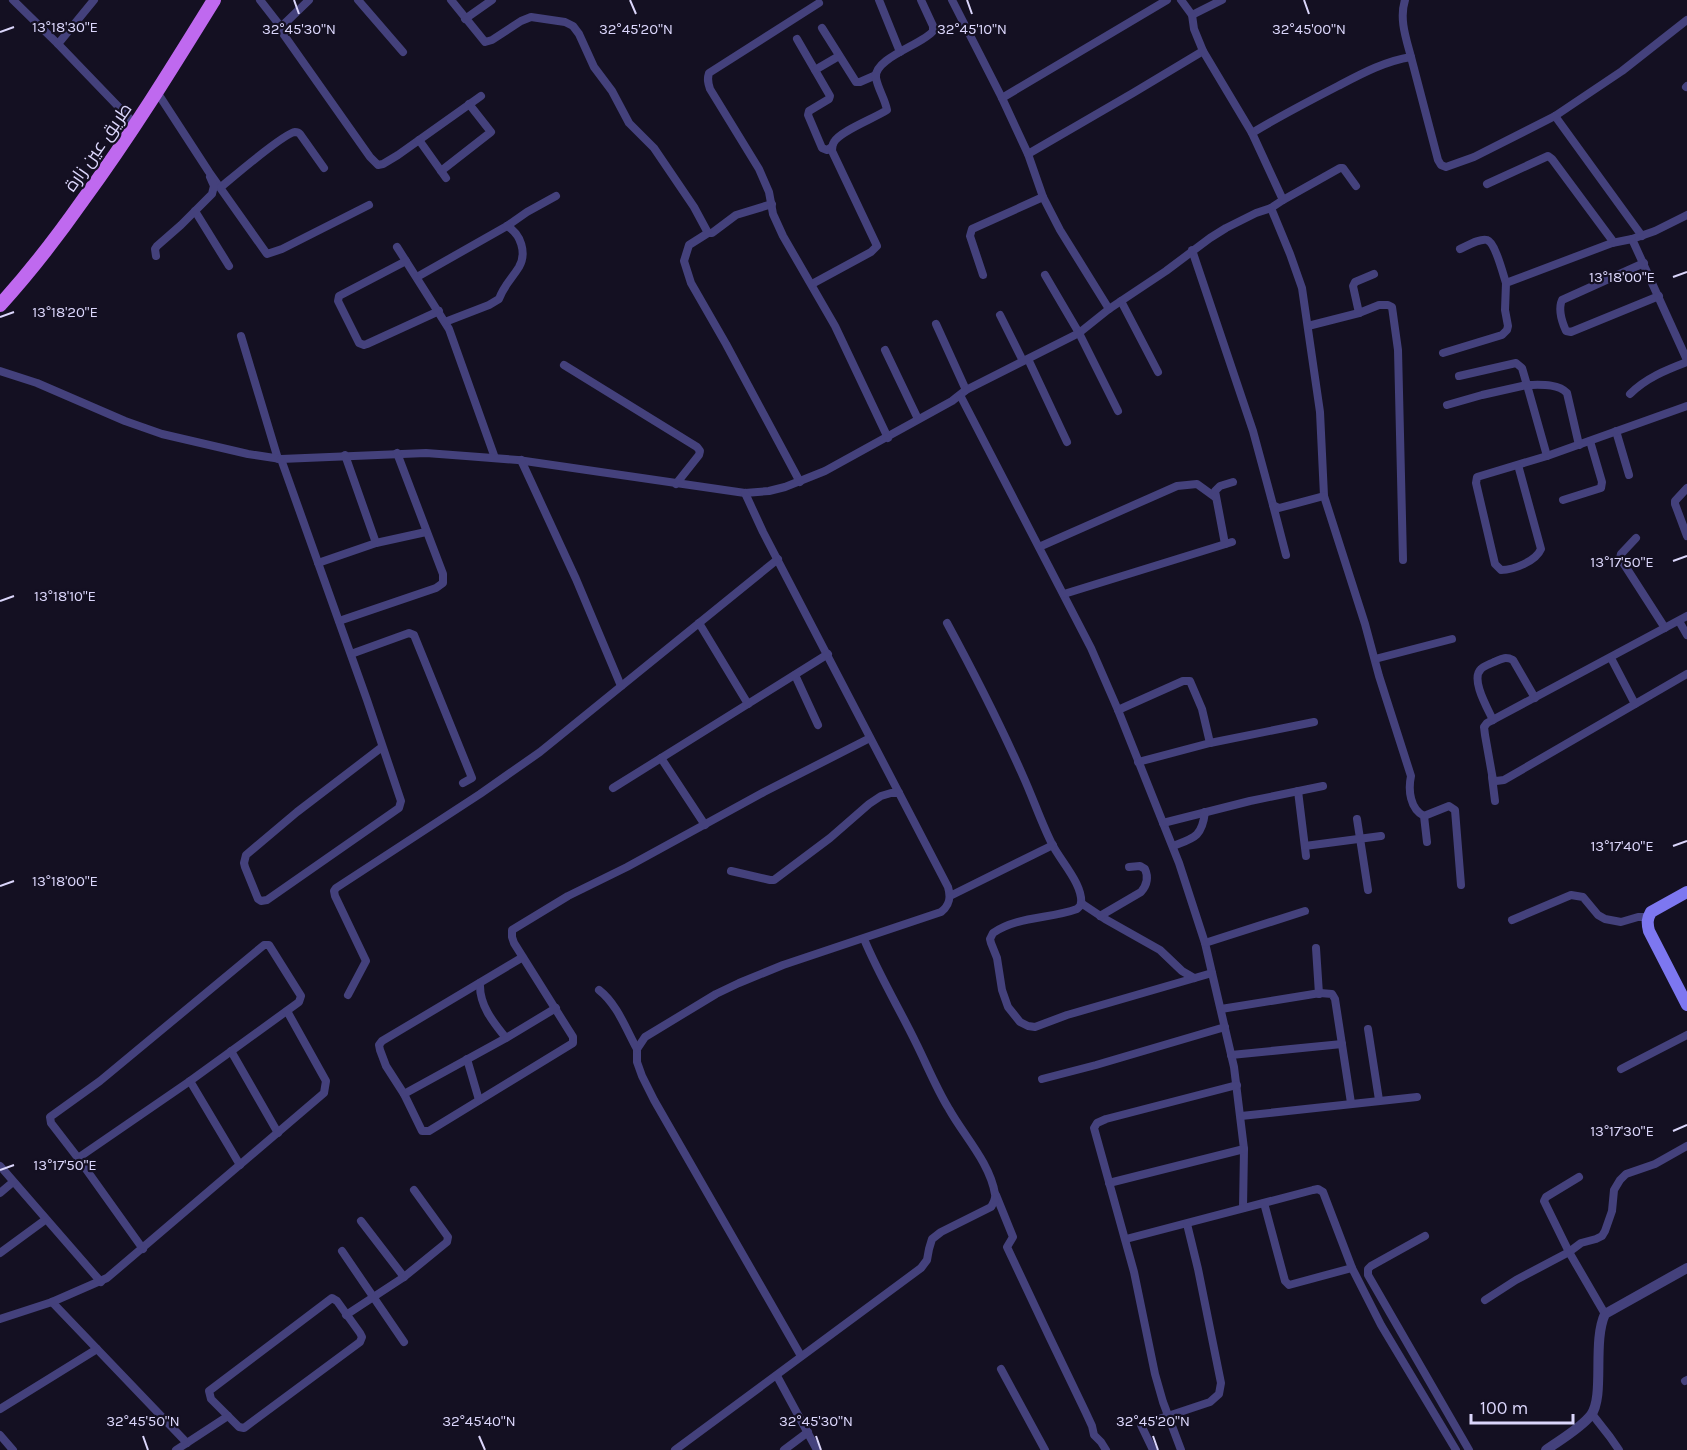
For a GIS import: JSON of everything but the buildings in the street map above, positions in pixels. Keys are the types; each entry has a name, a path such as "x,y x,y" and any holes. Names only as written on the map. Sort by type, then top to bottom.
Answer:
{"main road":[{"name":"طريق عين زارة","path":"0,305 53,242 136,125 214,0"},
{"path":"1687,892 1651,912 1648,917 1649,931 1687,1005"}],"street":[{"path":"13,0 136,125"},
{"path":"58,44 94,0"},
{"path":"260,0 378,165 419,140 481,96"},
{"path":"281,27 309,0"},
{"path":"358,0 403,52"},
{"path":"450,0 485,42 531,17 565,22 573,26 594,67 612,91 629,123 654,148 694,207 708,233"},
{"path":"465,19 492,0"},
{"path":"879,0 900,52"},
{"path":"812,284 871,252 877,246 832,147 843,133 887,110 876,75 878,68 900,52 928,37 933,31 933,26 921,0"},
{"path":"952,0 1028,154 1043,197 1060,230 1109,309"},
{"path":"1002,98 1167,0"},
{"path":"1181,0 1192,15 1194,29 1203,51 1252,133 1283,200"},
{"path":"1192,15 1222,0"},
{"path":"1405,0 1402,10 1403,24 1438,160 1446,167 1474,157 1555,116 1622,71 1687,20"},
{"path":"819,3 709,73 707,78 710,89 759,169 772,204 773,214 783,236 835,326 888,438"},
{"path":"822,28 856,82 876,75"},
{"path":"797,39 830,94 830,98 809,111 807,115 822,148 827,150 832,147"},
{"path":"1028,154 1203,51"},
{"path":"815,70 839,56"},
{"path":"1252,133 1362,73 1398,59 1412,57"},
{"path":"157,92 208,171 267,254 282,249 369,205"},
{"path":"419,140 443,174 491,132 469,104"},
{"path":"1555,116 1642,236"},
{"path":"220,187 257,157 296,132 300,134 324,168"},
{"path":"1487,184 1548,156 1612,243"},
{"path":"0,371 37,383 125,421 162,434 279,459 426,453 521,460 745,493 769,491 800,482 825,471 888,438 963,393 1079,333 1109,309 1226,228 1271,208 1340,168 1343,168 1356,186"},
{"path":"156,256 157,246 195,211 213,190 208,171"},
{"path":"417,278 556,196"},
{"path":"982,275 970,236 972,229 1043,197"},
{"path":"772,204 736,215 712,233 708,233 689,245 684,261 691,283 800,482"},
{"path":"1271,208 1302,288 1320,412 1324,496 1411,776 1413,806 1417,813 1424,816 1449,806 1455,810 1461,885"},
{"path":"195,211 229,266"},
{"path":"1506,283 1612,243 1642,236 1687,215"},
{"path":"445,322 499,299 502,289 518,269 522,259 519,236 507,226"},
{"path":"1443,353 1502,335 1508,326 1505,310 1506,283 1492,243 1484,239 1460,249"},
{"path":"1630,394 1636,387 1657,374 1687,361 1632,239"},
{"path":"397,247 439,311 455,341 495,458"},
{"path":"1192,250 1253,431 1286,555"},
{"path":"406,261 339,296 338,301 359,343 368,344 439,311"},
{"path":"1644,263 1562,300 1559,307 1564,327 1566,331 1571,332 1659,296"},
{"path":"1359,313 1353,286 1355,282 1374,274"},
{"path":"1045,275 1079,333 1118,411"},
{"path":"1121,301 1158,372"},
{"path":"1308,326 1359,313 1378,305 1392,307 1398,351 1403,560"},
{"path":"1000,315 1066,442"},
{"path":"936,324 963,393 1013,499 1091,648 1173,846 1191,897 1205,943 1237,1085 1244,1149 1243,1208"},
{"path":"241,336 279,459 351,654 401,801 399,808 267,900 258,899 245,867 246,855 297,812 382,747"},
{"path":"885,350 918,419"},
{"path":"1459,376 1516,363 1522,368 1547,456"},
{"path":"564,365 697,447 699,454 676,484"},
{"path":"1447,405 1527,385 1544,385 1563,389 1567,393 1579,445"},
{"path":"1518,465 1541,549 1538,554 1523,564 1501,570 1495,564 1476,480 1480,475 1547,456 1687,406"},
{"path":"1616,431 1629,475"},
{"path":"1563,500 1601,488 1602,483 1590,441"},
{"path":"339,621 441,586 444,580 397,453"},
{"path":"345,455 376,543"},
{"path":"521,460 576,579 621,686"},
{"path":"1064,594 1229,543 1215,491 1220,486 1233,482"},
{"path":"1039,547 1177,486 1197,484 1215,497"},
{"path":"1687,488 1675,501 1687,536"},
{"path":"637,1049 645,1037 716,993 783,965 941,912 946,908 950,896 948,887 745,493"},
{"path":"1274,505 1279,508 1324,496"},
{"path":"318,563 376,543 426,532"},
{"path":"1636,538 1620,558 1665,628"},
{"path":"348,995 366,961 335,896 336,888 523,764 778,559"},
{"path":"1495,801 1484,727 1487,723 1683,618 1687,635"},
{"path":"947,622 1000,726 1053,845 1082,898 1077,909 1022,920 995,931 991,936 1000,981 1008,1006 1020,1022 1035,1027 1073,1013 1212,973"},
{"path":"699,623 748,704"},
{"path":"351,654 409,633 414,635 472,778 463,783"},
{"path":"1375,659 1452,639"},
{"path":"613,788 828,654"},
{"path":"1493,720 1482,698 1478,679 1481,669 1488,665 1503,658 1513,660 1535,698"},
{"path":"1611,658 1635,704"},
{"path":"1492,777 1496,781 1504,780 1687,674"},
{"path":"795,675 818,725"},
{"path":"1118,710 1183,681 1190,681 1202,709 1210,743"},
{"path":"1138,762 1210,743 1314,723"},
{"path":"523,957 382,1041 379,1045 386,1066 404,1094 422,1131 429,1131 573,1043 573,1037 556,1008 514,943 512,930 568,896 870,738"},
{"path":"661,758 705,825"},
{"path":"1163,823 1323,786"},
{"path":"1298,791 1306,856"},
{"path":"731,871 774,880 830,838 869,804 881,796 899,793"},
{"path":"1173,846 1196,836 1203,826 1205,812"},
{"path":"1424,816 1427,842"},
{"path":"1357,819 1368,890"},
{"path":"1305,846 1381,836"},
{"path":"950,896 1053,845"},
{"path":"1100,916 1144,889 1148,877 1145,869 1140,866 1129,867"},
{"path":"1512,920 1571,895 1583,897 1598,915 1605,919 1622,922 1638,917 1648,917"},
{"path":"1081,903 1161,950 1182,971 1194,978"},
{"path":"1205,943 1305,911"},
{"path":"864,939 941,1095 989,1176 1013,1237 1007,1247 1086,1413 1094,1435 1106,1450"},
{"path":"78,1158 299,1002 300,996 269,945 264,945 100,1081 50,1117 51,1123 143,1249"},
{"path":"1316,948 1319,994"},
{"path":"480,983 483,1004 506,1038"},
{"path":"598,990 613,1003 637,1049 637,1062 654,1100 801,1356"},
{"path":"1221,1009 1332,994 1335,999 1351,1103"},
{"path":"404,1094 556,1008"},
{"path":"0,1319 52,1302 101,1282 143,1249 324,1093 326,1081 287,1011"},
{"path":"1042,1079 1224,1027"},
{"path":"1368,1029 1379,1100"},
{"path":"1621,1069 1687,1035"},
{"path":"1231,1055 1342,1044"},
{"path":"231,1051 278,1133"},
{"path":"467,1059 479,1100"},
{"path":"190,1081 240,1165"},
{"path":"1181,1450 1155,1374 1126,1239 1094,1128 1106,1119 1237,1085"},
{"path":"1241,1116 1417,1097"},
{"path":"1485,1300 1581,1243 1596,1239 1605,1232 1612,1211 1616,1186 1626,1174 1654,1164 1687,1146"},
{"path":"1109,1183 1244,1149"},
{"path":"0,1166 101,1282"},
{"path":"1579,1177 1546,1197 1544,1201 1569,1252 1605,1314"},
{"path":"0,1193 13,1182"},
{"path":"346,1315 404,1277 447,1242 448,1237 414,1190"},
{"path":"1126,1239 1313,1190 1323,1192 1352,1268 1381,1325 1456,1450"},
{"path":"675,1450 921,1268 927,1260 932,1239 941,1232 991,1207 996,1194"},
{"path":"1264,1203 1285,1281 1289,1284 1352,1268"},
{"path":"0,1253 45,1220"},
{"path":"361,1221 404,1277"},
{"path":"1153,1450 1141,1425 1210,1402 1219,1394 1221,1383 1187,1224"},
{"path":"1425,1236 1371,1266 1368,1269 1368,1275 1469,1450"},
{"path":"342,1251 404,1342"},
{"path":"1546,1450 1592,1414 1598,1394 1597,1358 1600,1326 1605,1314 1687,1268"},
{"path":"332,1298 336,1300 362,1337 360,1342 244,1428 239,1427 228,1416 211,1399 209,1391 328,1300 332,1298"},
{"path":"52,1302 187,1443"},
{"path":"0,1409 97,1349"},
{"path":"1001,1369 1044,1450"},
{"path":"777,1376 817,1450"},
{"path":"1592,1414 1619,1450"},
{"path":"176,1450 228,1416"},
{"path":"784,1450 808,1432"},
{"path":"0,1435 13,1450"}]}
